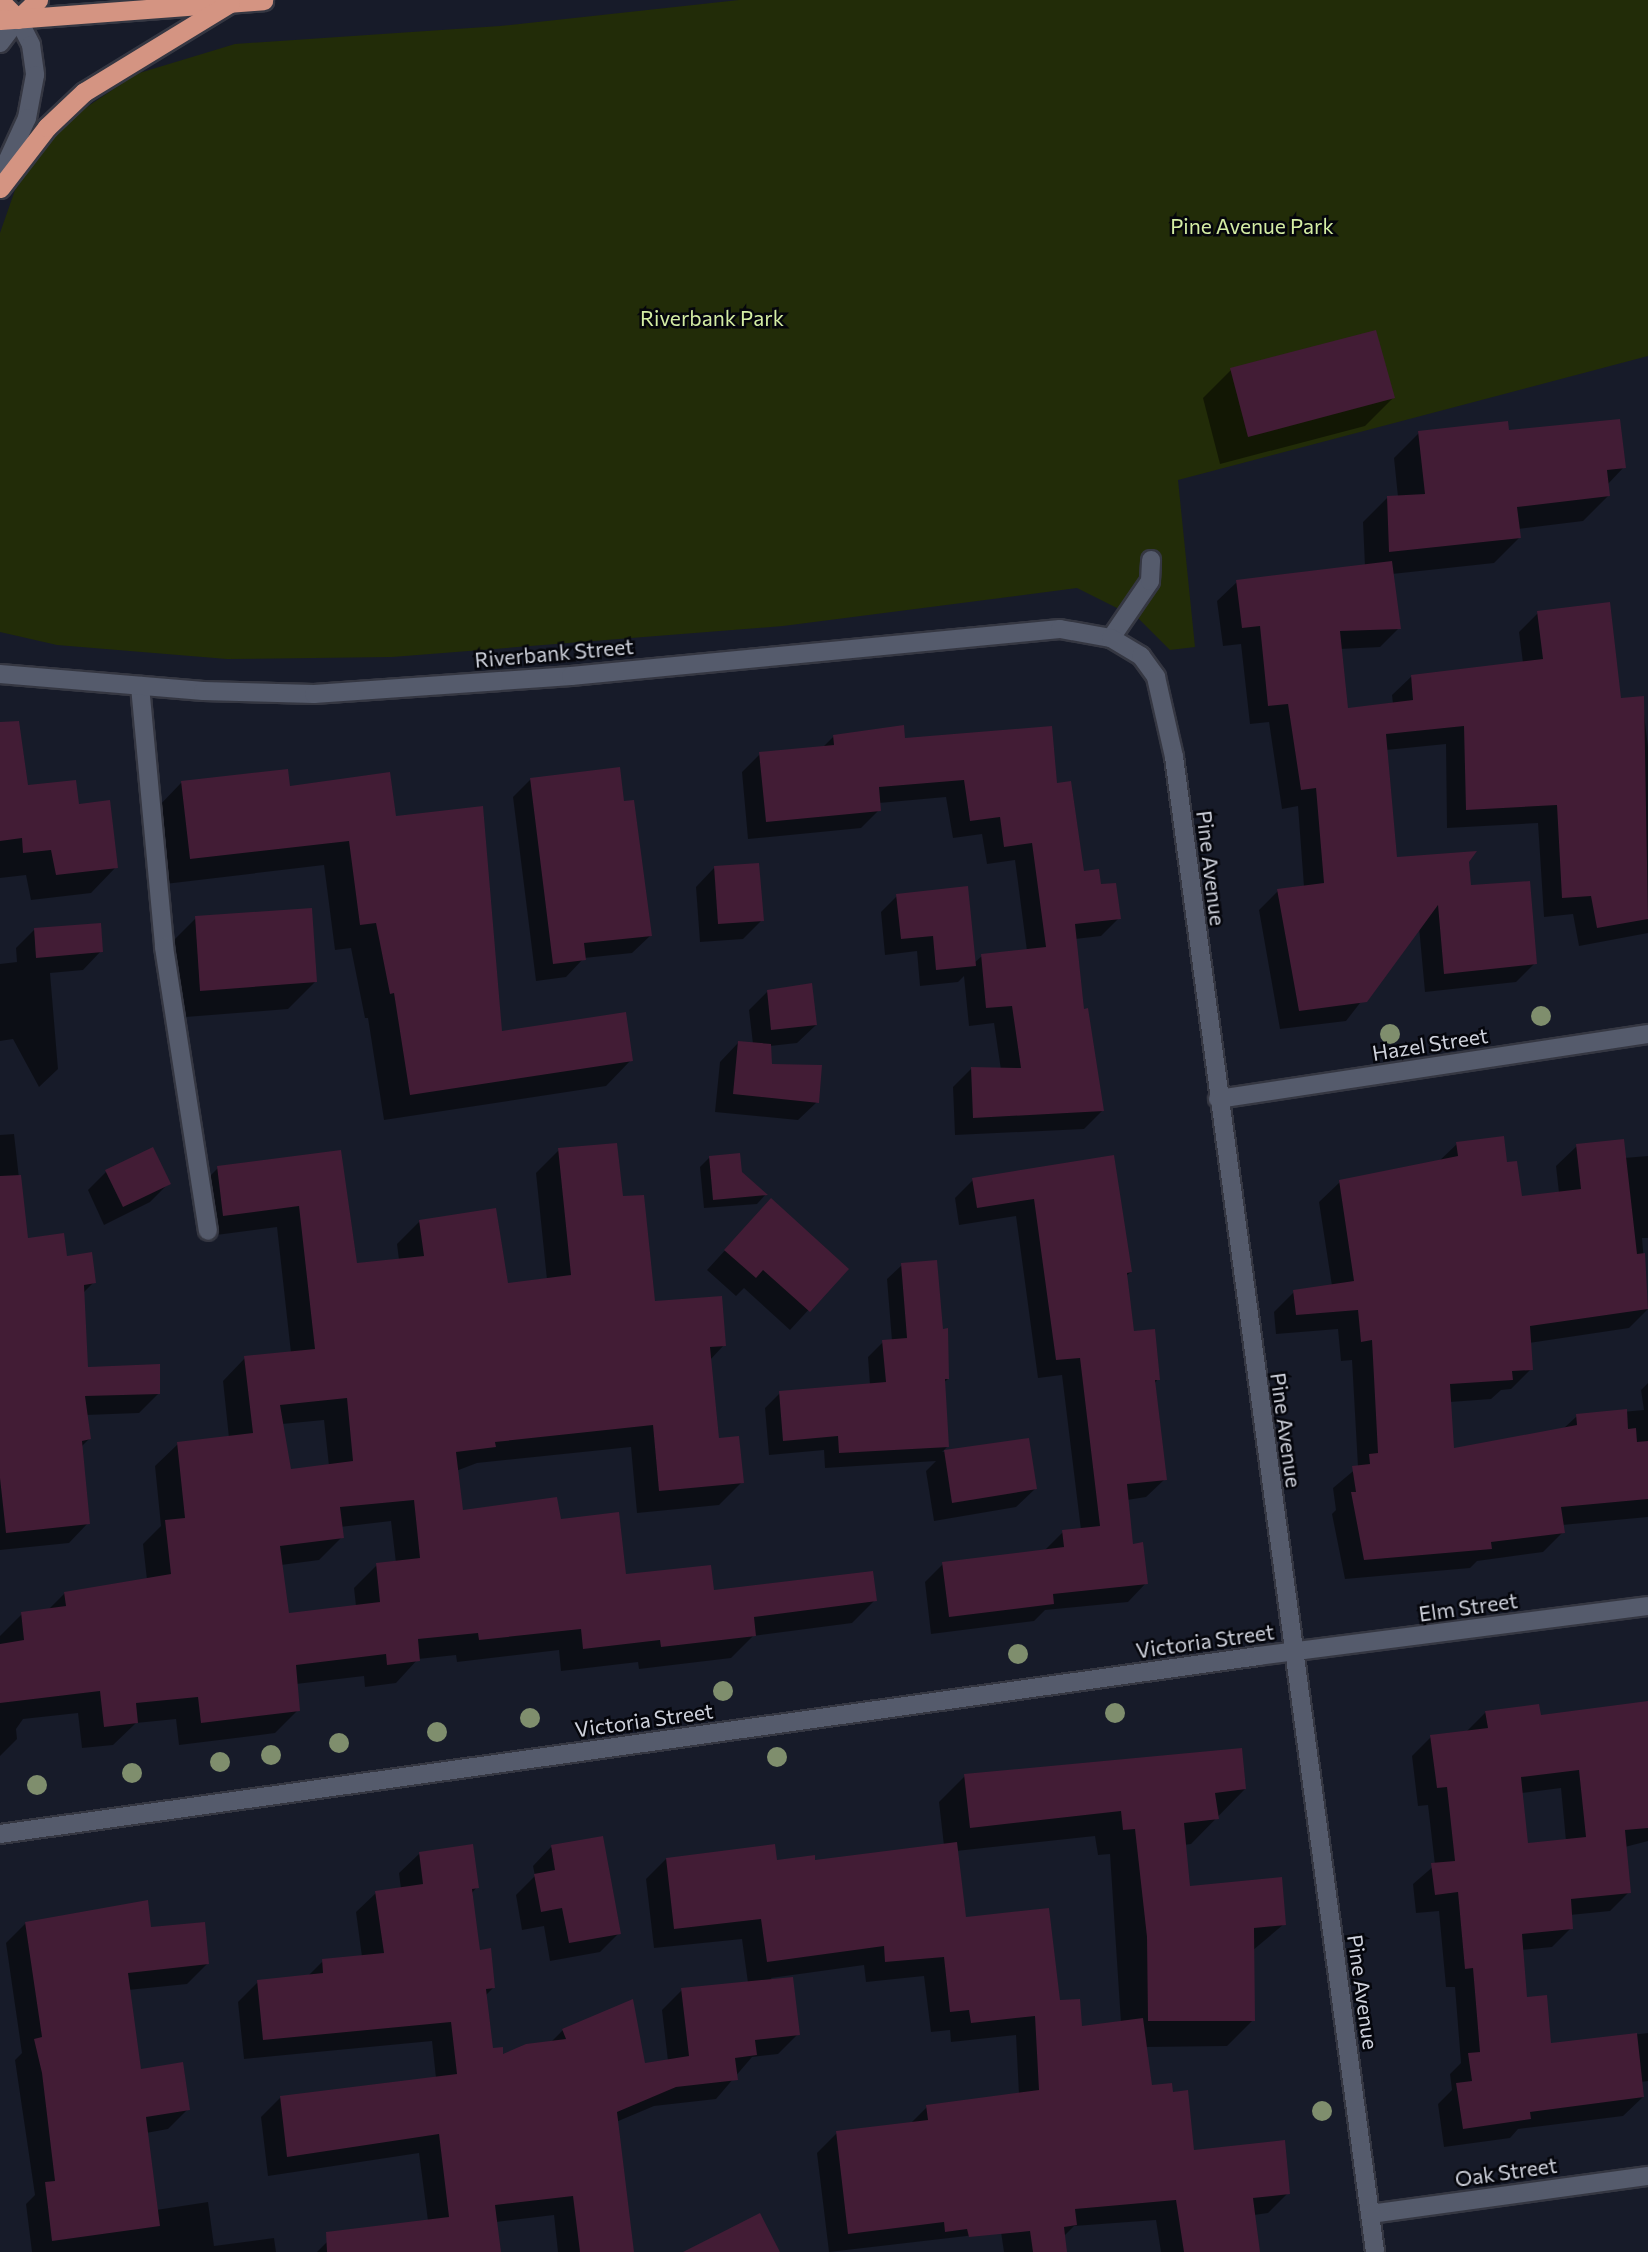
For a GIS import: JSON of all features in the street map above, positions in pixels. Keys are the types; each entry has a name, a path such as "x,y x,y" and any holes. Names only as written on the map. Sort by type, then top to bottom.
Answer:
{"highway":[{"path":"9,20 38,0"},
{"path":"9,20 262,0"},
{"path":"0,1 9,20"},
{"path":"0,188 47,127 84,92 230,3"}],"street":[{"path":"0,43 9,20 31,46 35,75 27,118 0,177"},
{"path":"1111,638 1150,581 1151,560"},
{"name":"Riverbank Street","path":"0,674 140,686 314,694 571,676 1060,629 1111,638"},
{"name":"Pine Avenue","path":"1111,638 1142,656 1156,677 1164,704 1375,2252"},
{"path":"140,686 164,947 208,1231"},
{"name":"Hazel Street","path":"1218,1099 1648,1034"},
{"name":"Elm Street","path":"1294,1652 1648,1606"},
{"name":"Victoria Street","path":"0,1834 1294,1652"},
{"name":"Oak Street","path":"1370,2214 1648,2176"}],"green space":[{"name":"Riverbank Park","path":"739,0 1648,0 1648,356 1178,480 1195,647 1170,650 1139,619 1077,588 783,626 392,657 227,659 57,645 0,632 0,233 15,190 60,125 136,74 235,44 500,26"}],"building":[{"path":"1376,330 1395,398 1248,437 1230,368"},
{"path":"1620,419 1626,468 1607,470 1610,496 1517,507 1521,538 1389,552 1387,496 1425,494 1418,431 1508,421 1509,430"},
{"path":"1392,561 1401,629 1340,631 1348,708 1413,700 1411,675 1543,659 1537,611 1610,602 1621,698 1644,696 1648,919 1597,928 1591,896 1562,898 1557,805 1466,810 1464,726 1386,734 1397,857 1477,851 1469,862 1471,885 1530,881 1537,964 1444,974 1438,905 1367,1002 1299,1011 1277,889 1324,883 1316,788 1301,790 1288,704 1268,706 1260,626 1242,628 1236,580"},
{"path":"19,721 28,785 76,780 79,804 110,800 118,868 56,875 51,850 23,853 22,838 0,841 0,722"},
{"path":"904,725 905,738 1052,726 1057,783 1071,781 1084,871 1099,869 1101,884 1116,883 1121,919 1075,924 1084,1009 1088,1008 1104,1111 973,1118 971,1067 1021,1068 1012,1006 986,1008 981,954 1046,947 1032,843 1004,847 1000,817 970,821 964,780 879,787 881,811 766,822 759,752 834,745 833,735"},
{"path":"620,767 624,801 634,800 652,936 584,943 586,960 553,964 530,778"},
{"path":"288,769 290,786 390,772 396,816 483,806 502,1031 626,1012 633,1061 410,1095 394,993 390,994 376,923 360,925 349,841 190,859 181,781"},
{"path":"759,863 764,921 718,924 714,866"},
{"path":"968,886 976,966 936,970 933,936 901,939 896,894"},
{"path":"312,908 317,982 200,991 195,916"},
{"path":"101,923 103,952 36,958 34,928"},
{"path":"812,983 817,1025 771,1030 767,990"},
{"path":"738,1041 771,1044 772,1064 822,1065 819,1103 733,1094"},
{"path":"1504,1136 1507,1162 1517,1161 1522,1196 1581,1189 1576,1144 1624,1139 1637,1254 1645,1253 1648,1309 1530,1326 1533,1370 1512,1371 1513,1380 1450,1384 1454,1448 1577,1425 1576,1414 1627,1409 1628,1429 1636,1428 1637,1442 1648,1441 1648,1499 1561,1507 1565,1533 1491,1542 1492,1549 1364,1560 1351,1492 1356,1492 1352,1466 1370,1464 1369,1454 1378,1453 1372,1340 1361,1342 1358,1310 1296,1315 1293,1290 1354,1281 1339,1180 1458,1156 1456,1142"},
{"path":"617,1143 623,1196 644,1195 655,1301 722,1296 726,1346 710,1347 719,1438 739,1436 744,1483 659,1491 653,1425 495,1442 496,1447 456,1452 463,1510 557,1497 561,1519 619,1512 626,1574 711,1565 714,1590 873,1571 877,1601 754,1617 756,1636 661,1647 660,1640 583,1649 581,1629 479,1640 478,1633 418,1639 420,1661 387,1665 386,1654 296,1665 300,1711 201,1723 198,1697 136,1703 138,1723 104,1727 100,1691 0,1703 0,1644 24,1640 21,1612 66,1606 64,1592 171,1574 165,1520 185,1518 177,1442 253,1433 244,1356 315,1349 299,1206 223,1216 217,1166 341,1150 357,1263 424,1256 419,1220 496,1208 508,1283 571,1275 558,1148","holes":["347,1398 353,1461 291,1469 280,1405","414,1500 420,1558 376,1563 380,1602 289,1613 280,1546 344,1538 340,1507"]},
{"path":"153,1147 171,1184 123,1207 105,1170"},
{"path":"740,1153 742,1172 768,1195 713,1200 709,1156"},
{"path":"1114,1155 1132,1272 1127,1273 1134,1331 1155,1329 1160,1380 1155,1380 1167,1480 1127,1484 1133,1544 1143,1542 1148,1584 1053,1594 1054,1604 949,1617 942,1562 1064,1547 1062,1530 1100,1526 1080,1358 1056,1360 1034,1199 977,1208 972,1178"},
{"path":"21,1175 28,1238 64,1233 67,1256 92,1252 96,1283 84,1285 88,1367 160,1364 160,1394 85,1396 91,1439 82,1441 90,1524 6,1533 0,1478 0,1176"},
{"path":"771,1198 849,1269 810,1312 763,1270 756,1278 724,1250"},
{"path":"937,1260 943,1329 948,1328 949,1379 945,1379 949,1447 839,1453 838,1436 783,1441 779,1391 886,1382 882,1340 907,1338 901,1263"},
{"path":"1029,1438 1037,1489 952,1503 944,1450"},
{"path":"1648,1701 1648,1828 1625,1830 1631,1893 1571,1899 1573,1929 1522,1934 1527,1997 1547,1995 1551,2043 1637,2033 1644,2097 1530,2112 1531,2119 1463,2129 1456,2083 1472,2081 1468,2053 1480,2052 1473,1968 1465,1969 1458,1892 1435,1895 1431,1863 1455,1861 1447,1787 1437,1788 1430,1735 1488,1728 1485,1711 1539,1704 1541,1715","holes":["1579,1770 1586,1837 1528,1843 1521,1777"]},
{"path":"1242,1748 1246,1789 1215,1793 1219,1819 1184,1823 1190,1886 1282,1877 1286,1925 1254,1928 1255,2021 1148,2021 1147,1937 1135,1829 1123,1830 1121,1811 970,1828 964,1774"},
{"path":"603,1836 621,1934 569,1943 562,1908 541,1912 534,1874 555,1870 551,1845"},
{"path":"957,1842 966,1917 1049,1908 1060,2000 1080,1999 1082,2026 1143,2018 1152,2085 1172,2083 1173,2092 1188,2090 1194,2150 1285,2140 1290,2194 1253,2198 1260,2252 1184,2252 1176,2200 1075,2209 1077,2225 1064,2227 1067,2252 1033,2252 1030,2231 969,2237 967,2229 945,2232 944,2222 848,2234 836,2131 928,2120 926,2105 1039,2090 1035,2016 971,2023 969,2010 950,2012 944,1957 885,1962 884,1946 767,1962 761,1919 674,1929 666,1858 775,1844 777,1860 815,1855 815,1860"},
{"path":"473,1844 479,1888 472,1889 480,1950 491,1948 495,1988 486,1989 493,2048 503,2047 503,2054 526,2044 566,2039 562,2029 633,1999 645,2063 689,2056 681,1988 793,1977 800,2035 755,2040 757,2055 735,2058 738,2080 676,2087 617,2112 634,2252 580,2252 573,2196 495,2205 501,2252 327,2252 326,2232 449,2217 439,2134 287,2157 280,2096 457,2074 451,2022 263,2040 257,1980 323,1973 322,1959 384,1953 375,1891 423,1884 419,1852"},
{"path":"148,1900 151,1927 205,1922 209,1964 128,1973 141,2069 183,2062 190,2110 146,2117 160,2226 52,2241 45,2182 55,2181 42,2073 34,2039 42,2037 25,1922"},
{"path":"760,2213 780,2252 683,2252"}],"park label":[{"name":"Pine Avenue Park","path":"1252,226"}]}
